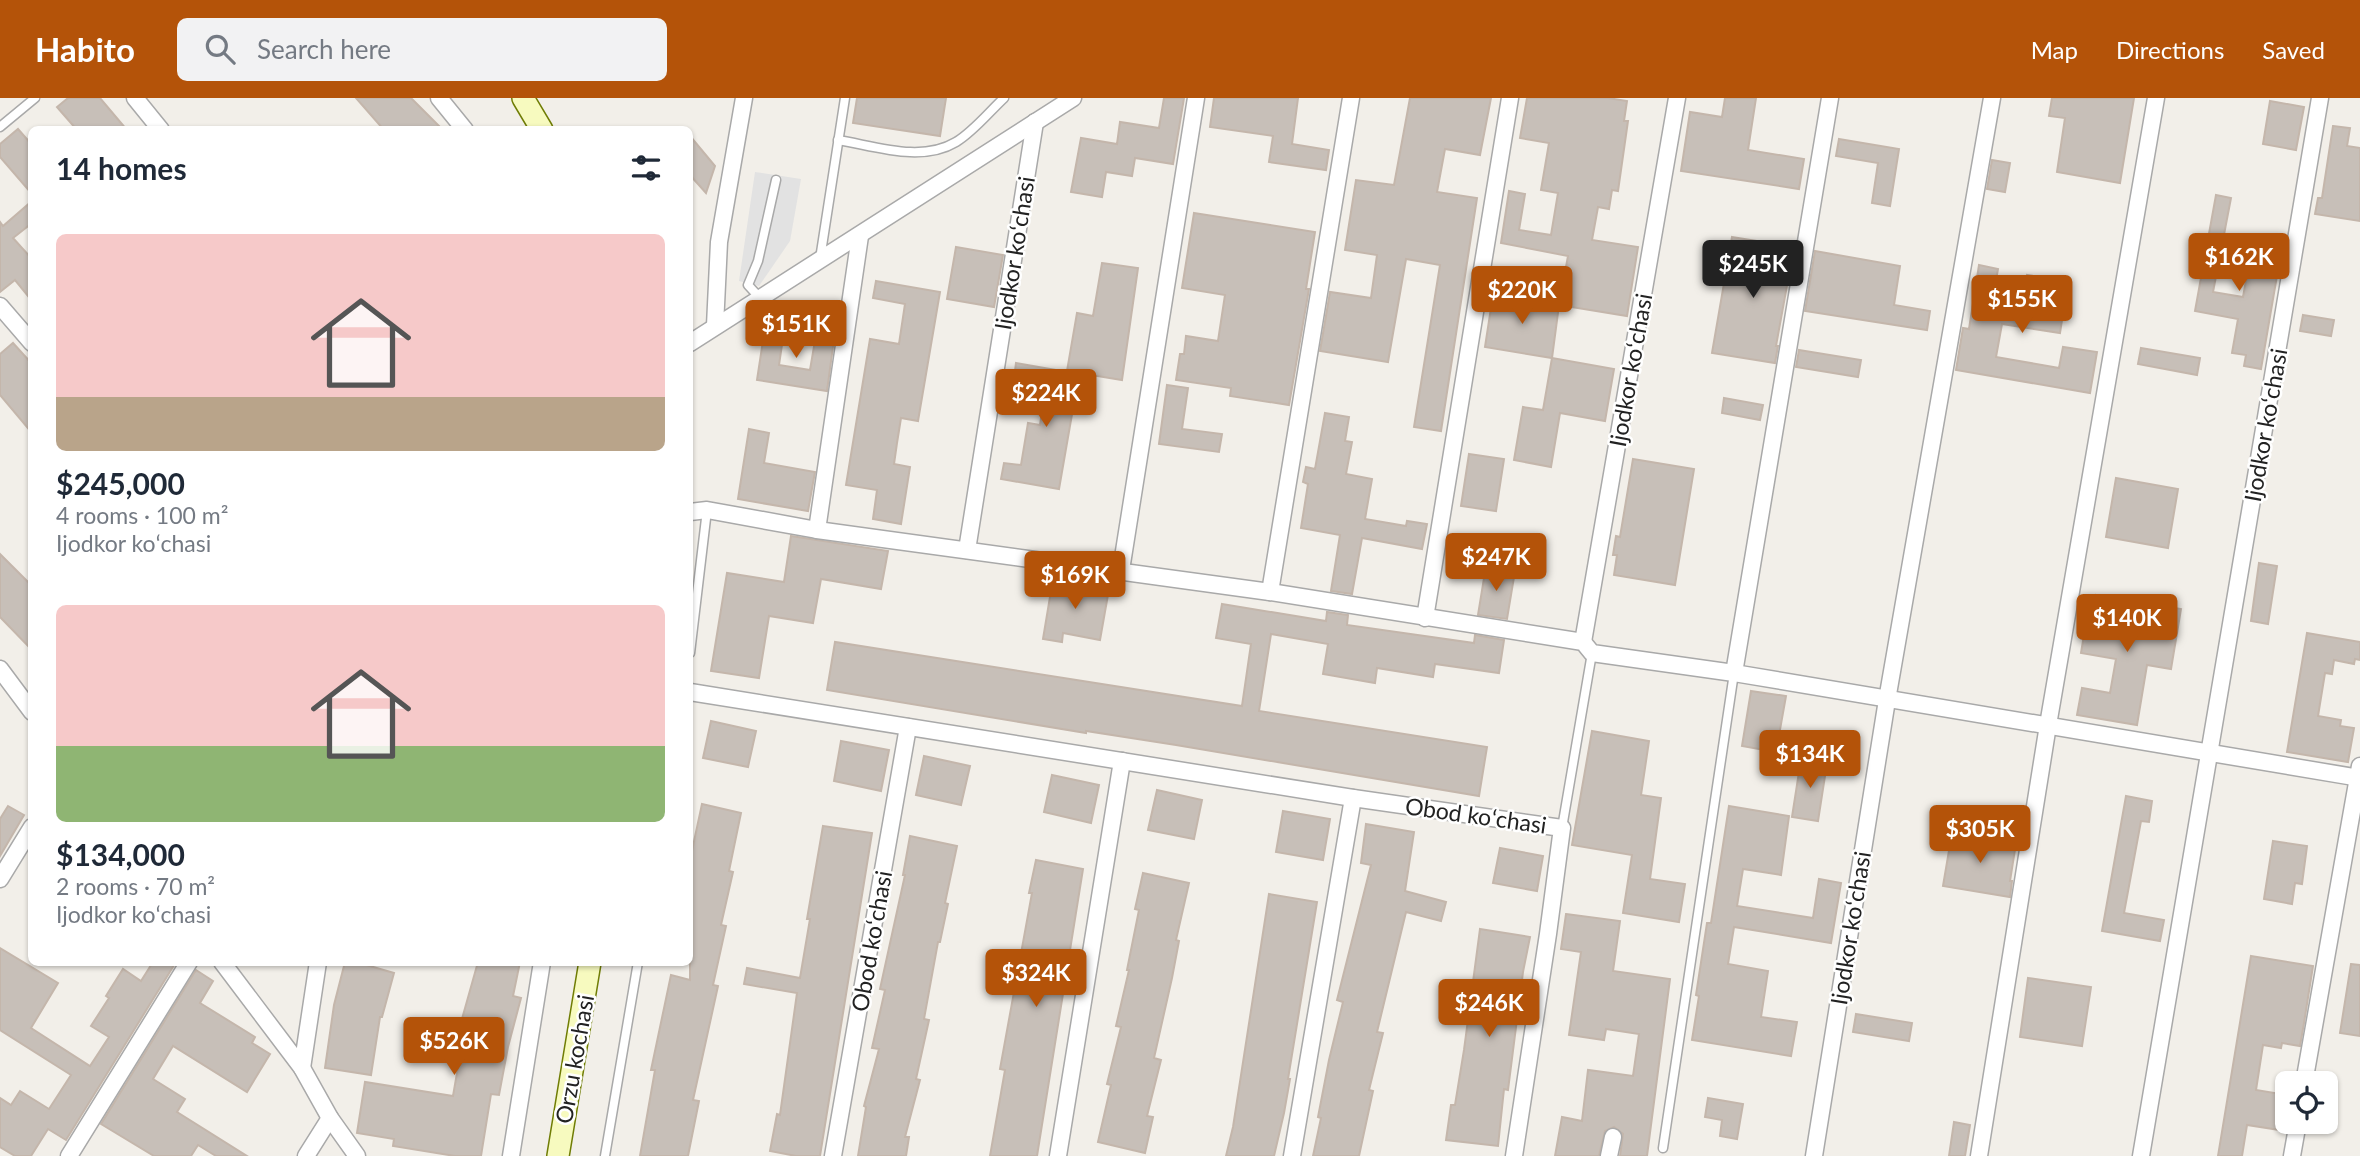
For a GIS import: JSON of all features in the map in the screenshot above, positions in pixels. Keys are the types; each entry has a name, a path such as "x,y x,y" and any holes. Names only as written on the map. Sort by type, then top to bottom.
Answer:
{"main road":[{"path":"523,98 540,126"},
{"name":"Orzu kochasi","path":"558,1156 589,966"}],"street":[{"path":"135,98 158,126"},
{"path":"439,98 462,126"},
{"path":"715,326 719,242 744,98"},
{"name":"Ijodkor koʻchasi","path":"693,341 1073,98"},
{"path":"1121,570 1196,98"},
{"path":"1270,592 1351,98"},
{"path":"1424,618 1510,98"},
{"name":"Ijodkor koʻchasi","path":"1587,648 1677,98"},
{"path":"1734,673 1830,98"},
{"name":"Ijodkor koʻchasi","path":"1814,1156 1886,700 1992,98"},
{"path":"1979,1156 2048,725 2156,98"},
{"name":"Ijodkor koʻchasi","path":"2141,1156 2320,98"},
{"name":"Ijodkor koʻchasi","path":"967,550 1035,122"},
{"path":"817,530 860,236"},
{"path":"1,309 28,339"},
{"path":"693,511 707,509 817,530 1270,592 1886,700 2359,774 2306,1071"},
{"path":"0,669 28,707"},
{"name":"Obod koʻchasi","path":"693,692 1353,798 1562,828 1545,960 1514,1156"},
{"name":"Obod koʻchasi","path":"833,1156 908,727"},
{"path":"1058,1156 1122,761"},
{"path":"1292,1156 1353,798"},
{"path":"0,879 28,834"},
{"path":"69,1156 186,966"},
{"path":"225,966 302,1068 330,1118 357,1156"},
{"path":"302,1068 317,966"},
{"path":"511,1156 541,966"},
{"path":"306,1156 330,1118"},
{"path":"2292,1156 2296,1134"},
{"path":"1609,1156 1613,1137"}],"lane":[{"path":"0,127 35,98"},
{"path":"820,259 845,98"},
{"path":"838,140 913,153 941,149 958,141 1004,98"},
{"path":"760,298 748,285 758,261 776,180"},
{"path":"693,628 707,509"},
{"path":"1562,828 1587,648"},
{"path":"1663,1148 1734,673"},
{"path":"605,1156 637,966"}],"shaded area":[{"path":"755,172 801,179 790,241 759,286 739,281"}],"building":[{"path":"68,98 100,98 124,126 74,126 57,107"},
{"path":"356,98 411,98 439,126 380,126"},
{"path":"857,98 946,98 940,136 853,123"},
{"path":"1164,98 1184,98 1173,164 1135,158 1132,176 1106,172 1102,197 1071,192 1081,138 1117,144 1120,122 1159,128"},
{"path":"1214,98 1298,98 1292,144 1329,150 1326,170 1269,162 1273,136 1210,127"},
{"path":"1410,98 1491,98 1480,155 1445,149 1437,192 1477,198 1441,431 1414,427 1440,265 1406,259 1388,362 1320,351 1330,292 1371,298 1377,255 1345,250 1356,180 1394,185"},
{"path":"1527,98 1608,98 1627,101 1624,121 1628,121 1618,191 1612,190 1609,209 1598,207 1592,240 1638,247 1627,316 1559,305 1568,256 1501,243 1509,191 1525,194 1519,230 1551,235 1558,193 1541,190 1549,143 1520,138"},
{"path":"1725,98 1756,98 1748,150 1804,159 1799,189 1681,171 1690,112 1722,117"},
{"path":"2052,98 2134,98 2120,183 2057,172 2065,118 2049,116"},
{"path":"2270,101 2304,107 2296,150 2263,144"},
{"path":"2333,126 2350,128 2347,146 2360,148 2360,221 2315,214 2318,198 2322,198"},
{"path":"18,129 28,140 28,189 0,157 0,144"},
{"path":"1839,139 1899,149 1890,206 1872,203 1878,163 1836,156"},
{"path":"693,140 715,166 706,193 693,178"},
{"path":"1992,160 2010,163 2005,192 1987,189"},
{"path":"2216,195 2231,198 2213,292 2243,297 2250,259 2279,264 2261,369 2244,366 2246,355 2232,353 2238,319 2195,311"},
{"path":"28,204 28,226 13,238 28,255 28,296 15,280 0,292 0,222 3,226"},
{"path":"1194,213 1315,232 1306,289 1309,289 1289,405 1230,396 1231,388 1176,380 1186,336 1218,341 1225,295 1182,288"},
{"path":"1732,237 1794,247 1775,363 1712,353"},
{"path":"956,247 1003,255 994,307 947,299"},
{"path":"1815,251 1900,266 1894,305 1930,311 1927,330 1805,311"},
{"path":"1102,263 1138,268 1122,380 1067,371 1077,313 1093,316"},
{"path":"1979,265 1998,269 1992,302 2022,306 2027,275 2068,281 2060,333 2002,324 1996,357 2059,368 2063,347 2097,352 2090,393 1956,370 1963,328 1969,329"},
{"path":"876,281 940,292 918,421 901,418 894,464 910,467 901,524 873,519 877,490 846,485 870,339 899,344 905,304 873,298"},
{"path":"1493,295 1559,305 1552,358 1485,347"},
{"path":"2303,315 2334,320 2331,336 2300,331"},
{"path":"766,321 785,324 779,365 810,370 817,329 835,332 827,391 757,380"},
{"path":"13,343 28,360 28,428 0,395 0,354"},
{"path":"2141,348 2200,358 2197,375 2138,364"},
{"path":"1799,350 1861,360 1858,377 1796,367"},
{"path":"1552,358 1614,369 1605,421 1560,413 1551,467 1514,460 1523,407 1543,410"},
{"path":"1016,363 1079,374 1059,489 1001,479 1004,463 1021,465 1028,423 1040,425 1046,384 1014,379"},
{"path":"1167,385 1188,388 1182,429 1222,434 1219,452 1159,444"},
{"path":"1724,398 1763,405 1760,420 1722,413"},
{"path":"1325,413 1349,417 1345,441 1352,442 1346,474 1372,479 1365,519 1406,526 1407,521 1427,524 1422,549 1362,538 1352,594 1331,591 1340,535 1301,528 1308,484 1303,482 1306,467 1315,469"},
{"path":"749,429 769,433 764,463 815,472 808,511 738,499"},
{"path":"1469,454 1504,459 1496,511 1461,506"},
{"path":"1633,459 1694,469 1675,585 1614,575 1616,536 1620,537"},
{"path":"2116,478 2178,489 2168,548 2106,537"},
{"path":"791,536 888,551 881,589 821,579 813,623 769,616 759,678 711,671 727,573 784,582"},
{"path":"0,554 28,582 28,646 0,617"},
{"path":"2259,563 2277,566 2268,624 2251,621"},
{"path":"1486,566 1515,571 1507,619 1478,615"},
{"path":"1053,579 1109,589 1100,640 1063,633 1062,642 1043,639"},
{"path":"2096,595 2181,609 2171,669 2147,665 2137,725 2077,715 2082,688 2110,693 2116,659 2081,653 2084,635 2089,636"},
{"path":"1222,604 1326,621 1327,612 1348,615 1347,625 1474,643 1475,635 1504,640 1499,673 1435,664 1433,677 1377,668 1375,683 1323,674 1328,644 1271,634 1259,711 1487,747 1479,796 827,690 835,642 1242,706 1251,644 1216,638"},
{"path":"2307,633 2360,642 2360,660 2355,659 2354,664 2334,660 2332,674 2325,673 2318,716 2341,720 2340,726 2354,728 2348,762 2287,752"},
{"path":"1751,691 1786,696 1776,752 1742,746"},
{"path":"711,721 756,731 748,767 703,758"},
{"path":"1592,731 1649,741 1641,795 1661,798 1650,879 1685,884 1679,922 1623,913 1632,855 1572,845"},
{"path":"841,741 889,750 881,791 834,781"},
{"path":"924,756 970,766 961,805 916,795"},
{"path":"1801,759 1827,763 1818,821 1792,817"},
{"path":"1052,775 1099,785 1091,823 1044,812"},
{"path":"1157,790 1202,800 1194,839 1148,830"},
{"path":"2126,796 2152,801 2149,822 2141,821 2124,913 2164,920 2160,941 2102,931"},
{"path":"702,804 741,813 729,871 733,872 721,925 726,926 713,985 718,986 693,1100 699,1101 688,1156 640,1156 655,1070 651,1070 671,975 690,980 690,966 693,966 693,846"},
{"path":"8,806 24,815 0,856 0,819"},
{"path":"1729,806 1789,816 1781,875 1743,869 1737,906 1813,918 1819,879 1841,883 1831,943 1734,927 1728,964 1768,971 1761,1017 1797,1022 1791,1056 1692,1040 1707,923 1711,923"},
{"path":"1283,811 1330,819 1323,860 1276,852"},
{"path":"1366,824 1414,832 1405,891 1446,902 1441,921 1406,912 1377,1032 1383,1033 1369,1090 1373,1091 1359,1156 1313,1156 1329,1060 1343,1002 1337,1000 1371,865 1361,863"},
{"path":"823,826 872,833 820,1156 796,1156 770,1151 777,1114 780,1115 797,993 744,984 747,968 800,978"},
{"path":"1952,833 2016,843 2010,897 1943,886"},
{"path":"910,836 957,846 924,1019 929,1020 916,1079 920,1080 905,1137 909,1137 906,1156 858,1156 866,1107 864,1106 879,1049 872,1048 885,990 880,989 905,875"},
{"path":"2273,841 2307,846 2302,884 2295,883 2292,904 2264,899"},
{"path":"1500,848 1543,856 1537,891 1493,883"},
{"path":"1036,860 1083,869 1037,1156 990,1156 1005,1070 1000,1069"},
{"path":"1143,873 1189,883 1154,1058 1161,1060 1147,1116 1153,1117 1145,1153 1098,1142 1111,1085 1107,1084 1121,1027 1116,1026 1129,970 1139,910 1135,909"},
{"path":"1269,894 1317,902 1290,1079 1274,1156 1226,1156 1233,1127"},
{"path":"1566,914 1620,921 1613,971 1670,979 1647,1156 1620,1156 1623,1134 1614,1127 1605,1131 1599,1156 1555,1156 1562,1117 1582,1121 1588,1070 1633,1076 1639,1034 1606,1029 1604,1040 1569,1035 1581,952 1561,949"},
{"path":"1480,929 1530,937 1508,1090 1504,1089 1498,1146 1446,1140 1464,1050"},
{"path":"0,948 58,983 31,1028 90,1066 109,1037 91,1026 123,969 141,981 150,966 174,966 66,1140 48,1129 31,1156 15,1156 0,1147 0,1098 11,1105 20,1091 49,1109 71,1075 0,1030"},
{"path":"2251,956 2313,966 2300,1046 2282,1043 2281,1048 2263,1045 2256,1090 2275,1093 2275,1129 2247,1125 2242,1156 2218,1156"},
{"path":"2351,964 2360,965 2360,1036 2340,1033"},
{"path":"344,966 370,966 394,973 380,1017 371,1075 325,1068 334,1005"},
{"path":"477,966 519,966 513,996 521,998 499,1095 491,1094 481,1156 455,1156 393,1146 394,1139 357,1133 365,1082 453,1096 465,1027 460,1026"},
{"path":"196,970 213,981 200,1003 255,1037 252,1043 270,1054 247,1092 173,1046 153,1079 185,1099 177,1112 247,1156 216,1156 198,1145 191,1156 154,1156 101,1124"},
{"path":"2028,978 2091,987 2082,1046 2020,1037"},
{"path":"1856,1014 1912,1023 1909,1041 1853,1032"},
{"path":"1708,1098 1743,1104 1737,1139 1720,1136 1722,1120 1705,1117"},
{"path":"1954,1122 1970,1125 1965,1156 1949,1156"}]}
